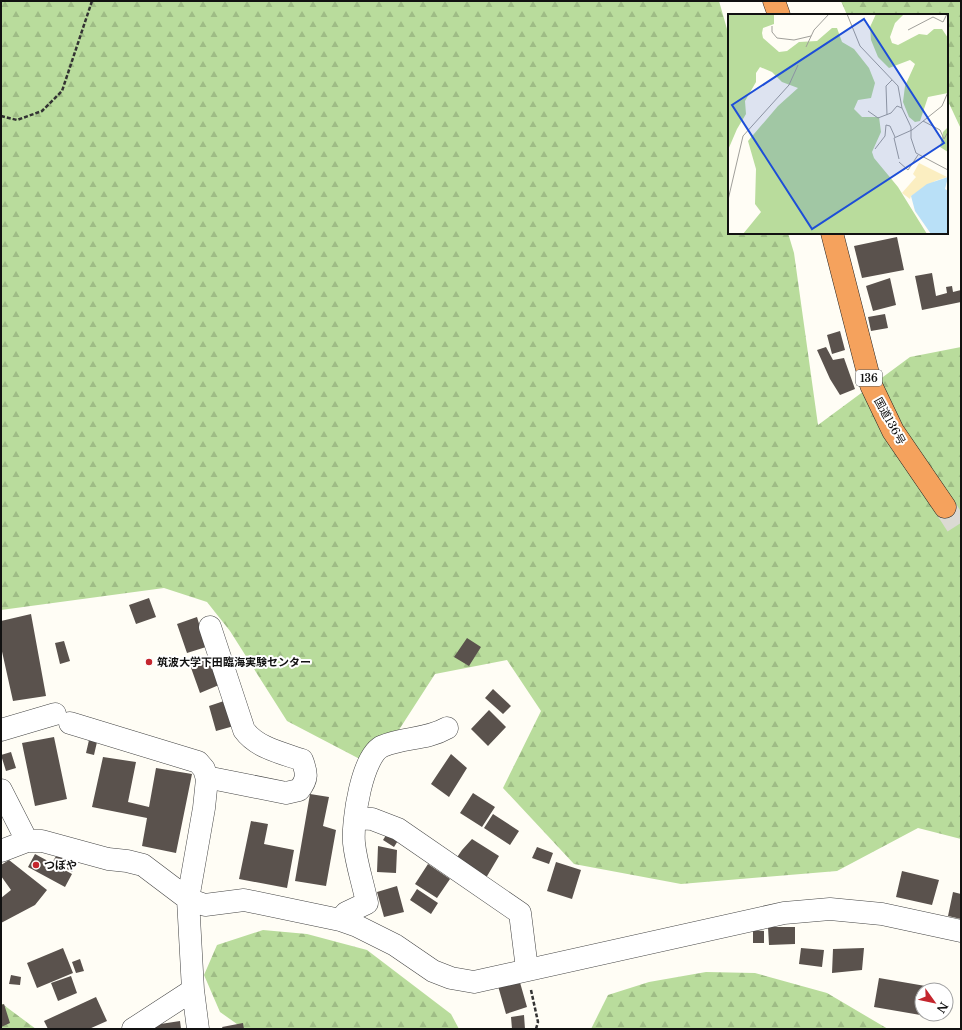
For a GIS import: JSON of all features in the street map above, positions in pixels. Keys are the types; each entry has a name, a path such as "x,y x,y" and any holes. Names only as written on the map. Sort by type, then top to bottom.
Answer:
{"highway":[{"path":"774,1 779,14"},
{"name":"国道136号","path":"832,234 871,385 893,431 944,507"}],"street":[{"path":"206,780 211,778 286,793 299,790 306,782 306,772 302,760 262,745 249,737 244,730 210,627"},
{"path":"1,730 62,718 198,762 204,769 206,780 204,808 188,899 193,990 198,1029"},
{"path":"340,920 346,913 367,903 354,842 355,818 363,780 375,751 382,746 428,737 447,728"},
{"path":"1,790 27,841"},
{"path":"355,818 372,819 398,829 520,913 527,969"},
{"path":"1,851 27,841 54,843 108,859 143,865 188,899 205,905 244,900 340,920 357,926 395,945 433,971 450,978 474,982 784,913 822,910 882,914 961,931"},
{"path":"134,1029 193,990"}],"path":[{"path":"1,116 17,120 42,111 62,91 92,1"},
{"path":"527,969 538,1022 536,1029"}],"green space":[{"path":"1,1 719,1 728,32 728,234 788,234 794,253 818,425 910,357 961,347 961,839 918,828 837,871 681,884 574,864 503,788 541,711 507,660 435,674 375,767 287,721 230,631 207,602 164,588 1,610"},
{"path":"841,1 961,1 961,129 948,101 948,14 847,14"},
{"path":"263,930 307,934 367,950 451,1014 459,1029 244,1029 220,1012 204,975 217,945"},
{"path":"706,972 755,973 827,993 888,1029 591,1029 608,995 649,982"},
{"path":"1,1003 36,1029 1,1029"}],"building":[{"path":"897,237 904,270 862,278 854,246"},
{"path":"932,273 936,296 947,293 946,287 952,286 953,292 961,290 961,302 922,310 915,276"},
{"path":"890,278 896,305 873,311 866,286"},
{"path":"885,314 888,328 871,331 868,317"},
{"path":"840,331 845,350 832,354 827,335"},
{"path":"826,347 833,360 844,358 855,389 840,395 830,379 817,350"},
{"path":"149,598 156,617 136,624 129,605"},
{"path":"31,614 46,696 13,701 1,647 1,621"},
{"path":"197,617 206,647 187,653 177,624"},
{"path":"467,638 481,647 469,666 454,657"},
{"path":"64,641 70,661 60,664 55,643"},
{"path":"212,658 219,685 200,693 190,665"},
{"path":"493,689 511,706 503,714 485,698"},
{"path":"227,700 234,726 216,731 209,706"},
{"path":"489,710 506,727 488,746 471,729"},
{"path":"54,737 67,799 35,806 22,743"},
{"path":"89,740 97,742 94,755 86,753"},
{"path":"11,752 16,768 6,771 1,755"},
{"path":"451,754 467,768 449,797 431,784"},
{"path":"103,757 136,762 128,802 149,807 156,768 192,774 176,853 142,846 147,818 92,807"},
{"path":"473,793 495,807 482,827 460,813"},
{"path":"310,794 329,797 323,826 336,830 326,886 295,881"},
{"path":"493,814 519,831 510,845 484,828"},
{"path":"251,821 268,824 264,844 294,850 287,888 239,879"},
{"path":"388,832 399,839 394,847 383,840"},
{"path":"472,839 499,856 483,883 453,863"},
{"path":"378,846 397,850 396,873 377,872"},
{"path":"537,847 553,853 549,864 532,858"},
{"path":"58,853 78,859 72,872 53,861"},
{"path":"35,854 72,874 65,887 28,867"},
{"path":"9,860 47,890 35,905 1,923 1,898 11,890 1,876 1,865"},
{"path":"556,862 581,870 572,899 547,891"},
{"path":"428,864 450,879 437,898 415,884"},
{"path":"902,871 939,880 932,905 896,897"},
{"path":"397,886 404,912 384,917 377,892"},
{"path":"417,889 438,903 431,914 410,900"},
{"path":"953,892 961,894 961,919 948,916"},
{"path":"768,927 795,927 795,944 769,945"},
{"path":"753,930 764,931 764,943 753,943"},
{"path":"63,948 73,973 37,988 27,963"},
{"path":"801,948 824,950 822,967 799,964"},
{"path":"864,948 862,970 832,973 833,949"},
{"path":"80,959 84,971 76,973 72,962"},
{"path":"11,975 21,977 20,985 9,984"},
{"path":"71,976 77,993 58,1001 51,983"},
{"path":"879,978 914,984 914,1014 874,1007"},
{"path":"519,979 527,1007 506,1014 498,986"},
{"path":"96,997 107,1021 89,1029 48,1029 44,1021"},
{"path":"4,1004 10,1023 1,1027 1,1005"},
{"path":"524,1015 525,1029 512,1029 511,1017"},
{"path":"180,1021 181,1029 155,1029 154,1025"},
{"path":"243,1023 244,1029 223,1029 222,1027"}],"tunnel":[{"path":"945,507 961,532"}],"place":[{"name":"筑波大学下田臨海実験センター","path":"149,662"},
{"name":"つぼや","path":"36,865"}]}
